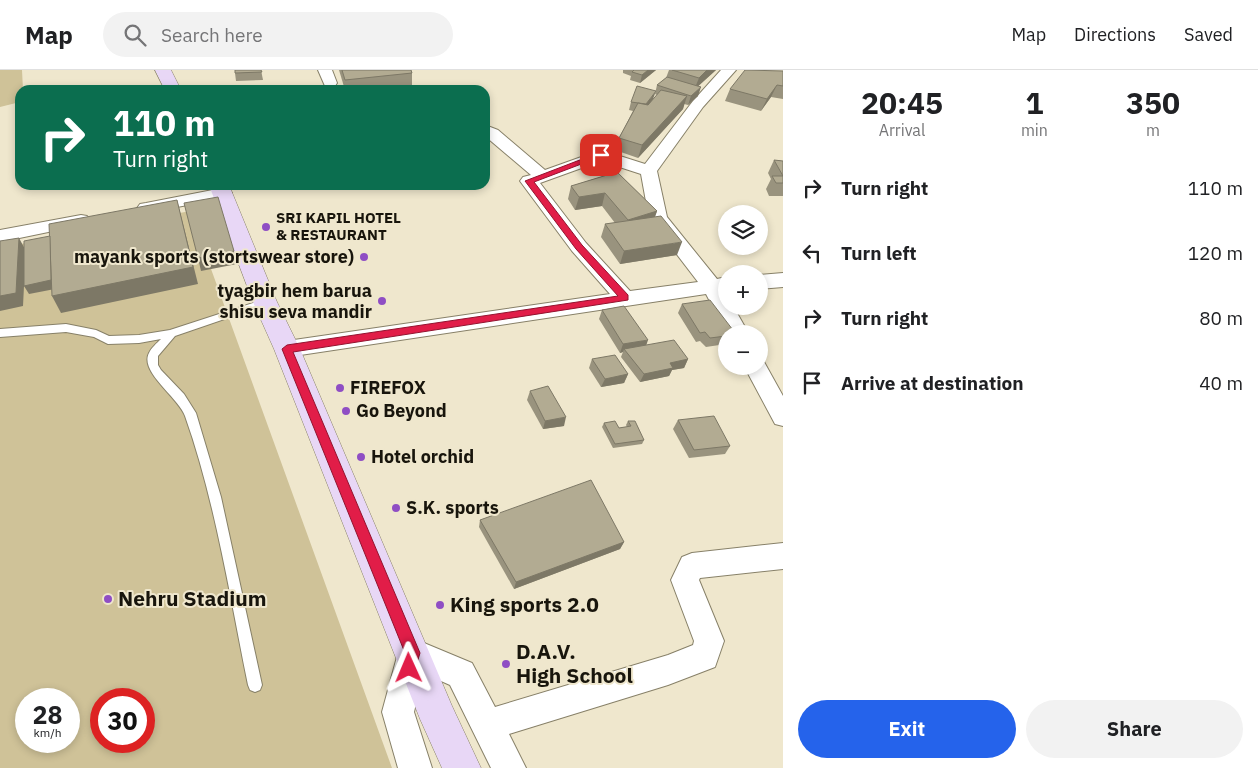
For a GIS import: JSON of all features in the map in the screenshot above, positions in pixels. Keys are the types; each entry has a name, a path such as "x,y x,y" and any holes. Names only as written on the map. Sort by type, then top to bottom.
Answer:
{"main road":[{"path":"163,70 170,85"},
{"path":"221,190 265,302 287,349 439,719 462,768"}],"street":[{"path":"718,283 658,218 649,172 698,104 730,70"},
{"path":"490,133 543,177"},
{"path":"625,298 579,247 529,181 601,155 649,172"},
{"path":"126,212 217,190"},
{"path":"0,236 97,217"},
{"path":"768,281 783,280"},
{"path":"287,349 718,284"},
{"path":"760,375 783,417"},
{"path":"487,725 668,670 704,656 709,641 685,580 692,566 783,556"},
{"path":"415,768 398,712 412,653 461,674 509,768"}],"lane":[{"path":"0,333 66,328 96,334 108,340 139,339 171,333 265,302"},
{"path":"171,333 153,354 153,365 157,374 180,397 190,413 215,497 255,685"}],"shaded area":[{"path":"0,70 22,70 23,85 15,85 15,103 0,107"},
{"path":"190,211 392,768 0,768 0,248"}],"building":[{"path":"235,70 261,70 262,72 235,73"},
{"path":"342,70 411,70 412,73 345,80"},
{"path":"634,70 648,70 642,75 632,72"},
{"path":"672,70 707,70 699,78"},
{"path":"745,70 783,71 783,86 777,85 767,99 730,89"},
{"path":"667,77 701,87 691,96 657,85"},
{"path":"637,86 656,91 646,104 631,102"},
{"path":"661,90 687,96 642,145 619,138 638,103 648,105"},
{"path":"774,160 783,161 783,176"},
{"path":"617,172 657,211 628,220 605,193 579,197 571,186"},
{"path":"772,176 783,176 783,183 776,183"},
{"path":"218,197 234,251 198,258 184,203"},
{"path":"177,200 193,267 52,296 49,224"},
{"path":"661,216 682,242 624,251 605,224"},
{"path":"50,236 51,280 24,286 24,241"},
{"path":"19,238 16,293 0,296 0,241"},
{"path":"710,300 718,310 718,315 721,315 729,325 718,325 718,337 710,338 705,332 700,333 682,304"},
{"path":"624,306 648,340 623,344 602,310"},
{"path":"674,340 688,359 670,363 673,368 644,374 624,349"},
{"path":"615,355 628,374 605,379 592,359"},
{"path":"548,386 566,417 545,421 530,391"},
{"path":"714,416 730,446 694,450 678,420"},
{"path":"615,421 619,428 631,426 628,421 635,421 644,440 615,444 604,423"},
{"path":"591,480 624,542 516,582 480,520"}],"place":[{"name":"SRI KAPIL HOTEL & RESTAURANT","path":"266,227"},
{"name":"mayank sports (stortswear store)","path":"364,257"},
{"name":"tyagbir hem barua shisu seva mandir","path":"382,301"},
{"name":"FIREFOX","path":"340,388"},
{"name":"Go Beyond","path":"346,411"},
{"name":"Hotel orchid","path":"361,457"},
{"name":"S.K. sports","path":"396,508"},
{"name":"Nehru Stadium","path":"108,599"},
{"name":"King sports 2.0","path":"440,605"},
{"name":"D.A.V. High School","path":"506,664"}],"route":[{"path":"409,668 412,653 287,349 625,298 579,247 529,181 601,155"}]}
